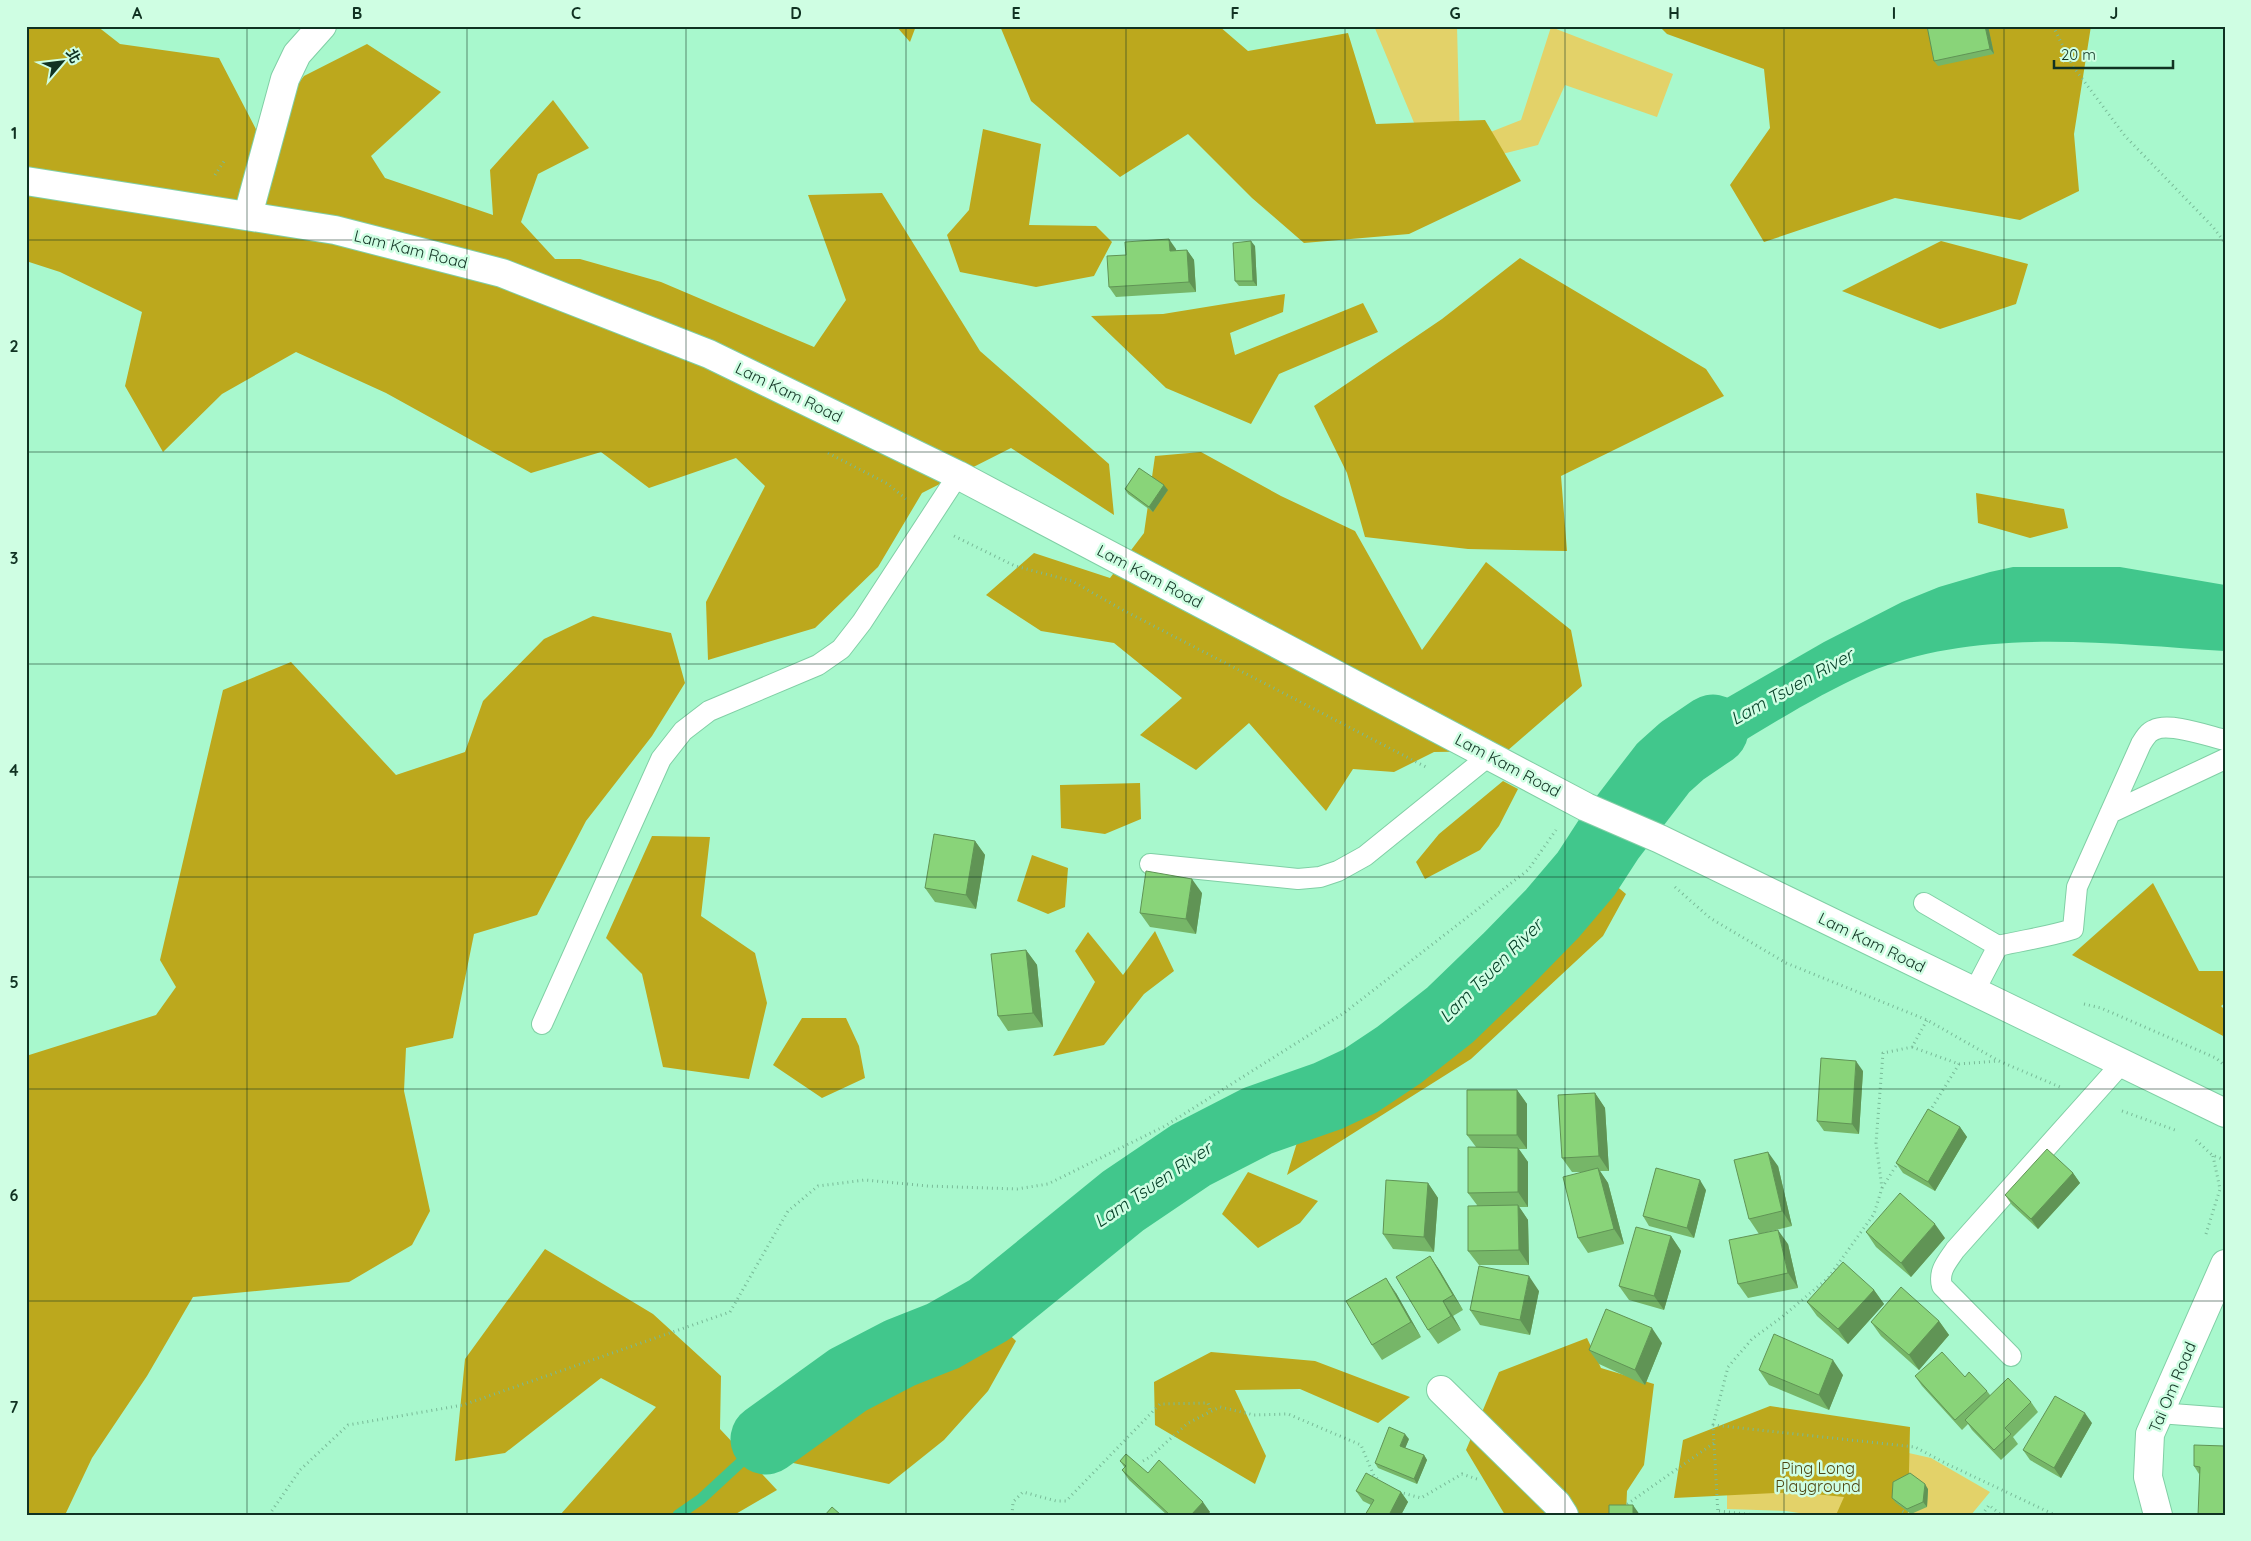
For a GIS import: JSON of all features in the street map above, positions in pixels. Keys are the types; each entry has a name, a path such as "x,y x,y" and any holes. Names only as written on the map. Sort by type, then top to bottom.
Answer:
{"main road":[{"path":"248,215 285,79 297,54 322,26"},
{"name":"Lam Kam Road","path":"26,181 335,230 502,273 722,359 958,474 1586,807 1660,839 2225,1113"},
{"name":"Tai Om Road","path":"2158,1515 2148,1477 2150,1434 2225,1264"},
{"path":"1441,1390 1557,1504 1564,1515"}],"lane":[{"path":"542,1024 662,759 683,731 709,711 818,666 841,649 862,622 958,474"},
{"path":"1924,903 1998,946 2030,939 2045,938 2073,928 2077,887 2141,744 2154,730 2172,728 2225,740"},
{"path":"1150,864 1298,879 1320,877 1365,856 1490,755"},
{"path":"2110,813 2225,759"},
{"path":"1974,992 1998,946"},
{"path":"2011,1356 1942,1286 1940,1278 1942,1270 1955,1250 2123,1062"},
{"path":"2159,1413 2225,1418"}],"path":[{"path":"2053,26 2072,66 2125,136 2213,227 2225,242"},
{"path":"208,176 216,175 229,152"},
{"path":"821,450 888,484 948,533 1016,566 1072,581 1431,770 1464,776"},
{"path":"269,1515 300,1470 348,1425 464,1405 730,1312 788,1211 818,1186 865,1180 928,1186 1025,1188 1048,1184 1166,1126 1344,1013 1528,870 1561,824"},
{"path":"1674,886 1710,918 1786,963 1927,1020 1999,1061 2090,1100 2180,1132"},
{"path":"1912,1047 1927,1020"},
{"path":"1882,1188 1876,1143 1883,1053 1912,1047 1959,1064 1999,1061"},
{"path":"1922,1123 1959,1064"},
{"path":"2188,1136 2196,1139 2212,1156 2225,1160"},
{"path":"1755,1515 1718,1513 1714,1425 1728,1367 1752,1339 1782,1318 1828,1278 1874,1214 1882,1188 1902,1156"},
{"path":"1012,1515 1013,1502 1023,1492 1056,1501 1066,1501 1160,1404 1208,1402 1210,1410"},
{"path":"1143,1461 1188,1423 1210,1410 1220,1407 1254,1415 1288,1414 1361,1445 1374,1476 1385,1485"},
{"path":"1714,1425 1914,1447 2055,1515"},
{"path":"1620,1509 1714,1442"},
{"path":"1391,1490 1421,1498 1462,1474 1489,1482"},
{"path":"1982,1515 1989,1505 2001,1515"},
{"path":"1900,1515 1902,1511 1909,1515"}],"green space":[{"path":"26,26 97,26 120,44 219,58 259,135 304,76 367,44 441,92 371,156 385,178 493,215 490,170 553,100 589,148 538,174 521,222 555,259 580,259 661,282 814,347 846,300 808,195 882,193 980,351 1109,464 1114,515 1011,448 922,493 878,567 815,628 708,660 706,602 765,486 736,458 649,488 601,452 531,473 386,393 296,352 222,394 163,452 125,386 142,312 60,272 26,261"},
{"path":"896,26 916,26 910,42"},
{"path":"1000,26 1219,26 1248,51 1348,33 1376,124 1485,120 1521,181 1409,234 1304,243 1252,198 1188,134 1120,177 1031,101"},
{"path":"1374,26 1457,26 1460,144 1521,120 1551,27 1673,74 1657,117 1565,85 1538,145 1434,171"},
{"path":"1659,26 2091,26 2074,134 2079,191 2020,220 1895,198 1764,242 1730,185 1770,128 1764,69 1667,34"},
{"path":"983,129 1041,144 1029,225 1096,226 1112,242 1094,276 1036,287 960,272 947,235 969,210"},
{"path":"1941,241 2028,264 2016,304 1940,329 1842,291"},
{"path":"1520,258 1706,369 1724,396 1561,476 1567,551 1468,549 1365,537 1347,473 1314,406 1442,319"},
{"path":"1285,294 1283,312 1230,333 1235,355 1363,303 1378,332 1279,374 1251,424 1166,388 1091,316 1163,314"},
{"path":"1201,452 1281,496 1355,531 1422,650 1486,562 1571,630 1582,686 1507,751 1434,752 1394,772 1353,769 1326,811 1249,723 1196,770 1140,735 1182,698 1114,643 1041,631 986,595 1034,553 1110,578 1144,533 1155,456"},
{"path":"1976,493 2064,509 2068,528 2030,538 1978,523"},
{"path":"593,616 671,633 685,683 652,736 586,821 537,915 474,934 453,1038 406,1048 404,1091 430,1211 412,1245 349,1282 193,1297 147,1376 92,1458 65,1515 26,1515 26,1056 156,1015 176,987 160,960 223,690 291,662 396,775 465,752 483,701 544,639"},
{"path":"1503,781 1518,789 1499,826 1480,850 1425,879 1416,862 1439,834"},
{"path":"1140,783 1141,819 1105,834 1061,828 1060,785"},
{"path":"652,836 710,837 701,916 755,953 767,1003 749,1079 663,1067 642,974 606,938"},
{"path":"1032,855 1068,868 1065,907 1048,914 1017,901"},
{"path":"1608,879 1626,894 1603,936 1471,1059 1287,1175 1299,1136 1375,1103 1397,1077 1509,976"},
{"path":"2153,883 2199,971 2225,971 2225,1003 2221,1006 2225,1010 2225,1037 2072,955"},
{"path":"1155,931 1174,971 1144,994 1104,1045 1053,1056 1095,982 1075,951 1088,932 1123,975"},
{"path":"802,1018 846,1018 859,1046 865,1078 822,1098 773,1065"},
{"path":"1248,1172 1318,1201 1300,1223 1258,1248 1222,1214"},
{"path":"545,1249 653,1314 721,1376 720,1429 777,1490 734,1515 560,1515 656,1407 601,1378 505,1453 455,1461 465,1359"},
{"path":"997,1323 1016,1341 988,1391 944,1440 889,1484 784,1461 848,1420 929,1352"},
{"path":"1587,1338 1601,1368 1654,1384 1644,1465 1627,1491 1626,1515 1505,1515 1466,1450 1499,1372"},
{"path":"1211,1352 1315,1361 1410,1397 1378,1423 1300,1389 1235,1390 1266,1456 1255,1484 1155,1425 1154,1382"},
{"path":"1770,1406 1910,1427 1908,1515 1836,1515 1844,1497 1796,1492 1674,1498 1683,1440"},
{"name":"Ping Long Playground","path":"1727,1443 1873,1445 1931,1458 1990,1492 1971,1515 1812,1515 1786,1511 1727,1509"}],"water":[{"path":"2013,567 2120,567 2225,585 2225,651 2090,642 2044,642 1998,644 1953,649 1909,658 1867,673 1815,699 1732,748 1693,775 1662,791 1643,796 1633,790 1627,778 1632,766 1642,752 1697,715 1824,642 1902,602 1939,587"}],"building":[{"path":"1927,26 1985,26 1990,49 1934,61"},
{"path":"1169,239 1170,251 1187,250 1189,282 1109,287 1107,256 1126,255 1125,242"},
{"path":"1251,241 1253,281 1235,281 1233,243"},
{"path":"1139,468 1164,485 1149,507 1125,489"},
{"path":"934,834 975,841 966,895 925,888"},
{"path":"1146,871 1192,879 1186,919 1140,913"},
{"path":"1026,950 1033,1013 998,1016 991,954"},
{"path":"1821,1058 1856,1061 1852,1124 1817,1121"},
{"path":"1467,1090 1517,1090 1517,1135 1467,1135"},
{"path":"1595,1093 1599,1156 1562,1158 1558,1095"},
{"path":"1928,1109 1960,1127 1928,1182 1896,1163"},
{"path":"1468,1147 1518,1148 1518,1192 1468,1193"},
{"path":"2047,1149 2073,1173 2031,1219 2005,1195"},
{"path":"1768,1152 1782,1211 1749,1219 1734,1160"},
{"path":"1598,1168 1614,1229 1578,1238 1563,1177"},
{"path":"1656,1168 1700,1180 1687,1228 1643,1216"},
{"path":"1386,1180 1428,1183 1424,1237 1383,1234"},
{"path":"1900,1193 1935,1224 1901,1263 1866,1232"},
{"path":"1518,1205 1519,1250 1468,1251 1468,1206"},
{"path":"1636,1227 1671,1236 1654,1296 1619,1286"},
{"path":"1778,1230 1788,1273 1738,1284 1729,1240"},
{"path":"1430,1256 1453,1295 1443,1301 1451,1316 1428,1330 1396,1277"},
{"path":"1843,1262 1874,1290 1838,1329 1807,1302"},
{"path":"1479,1266 1529,1276 1520,1320 1470,1310"},
{"path":"1386,1278 1411,1322 1372,1345 1346,1301"},
{"path":"1901,1287 1939,1321 1909,1355 1871,1322"},
{"path":"1606,1309 1652,1328 1635,1370 1589,1350"},
{"path":"1774,1334 1833,1360 1819,1395 1759,1370"},
{"path":"1942,1352 1965,1377 1969,1372 1987,1391 1955,1420 1915,1376"},
{"path":"2008,1378 2031,1402 2005,1428 2011,1434 1994,1450 1965,1420"},
{"path":"2055,1396 2085,1413 2054,1468 2023,1450"},
{"path":"1389,1427 1405,1434 1400,1446 1424,1455 1414,1479 1375,1463"},
{"path":"2194,1445 2225,1446 2225,1515 2198,1515 2200,1467 2194,1466"},
{"path":"1126,1454 1148,1473 1159,1460 1203,1502 1191,1515 1170,1515 1122,1470 1126,1466 1120,1461"},
{"path":"1366,1473 1401,1492 1389,1515 1365,1515 1374,1500 1356,1491"},
{"path":"1910,1473 1925,1484 1923,1502 1907,1509 1892,1498 1893,1482"},
{"path":"1609,1505 1633,1505 1633,1515 1609,1515"},
{"path":"832,1507 841,1515 825,1515"}],"waterway":[{"name":"Lam Tsuen River","path":"766,1439 848,1380 900,1353 943,1336 989,1310 1123,1201 1191,1155 1257,1121 1328,1096 1360,1081 1399,1055 1450,1015 1552,914 1586,874 1610,837 1663,768 1682,751 1713,730"},
{"path":"678,1515 701,1499 766,1439"}]}
